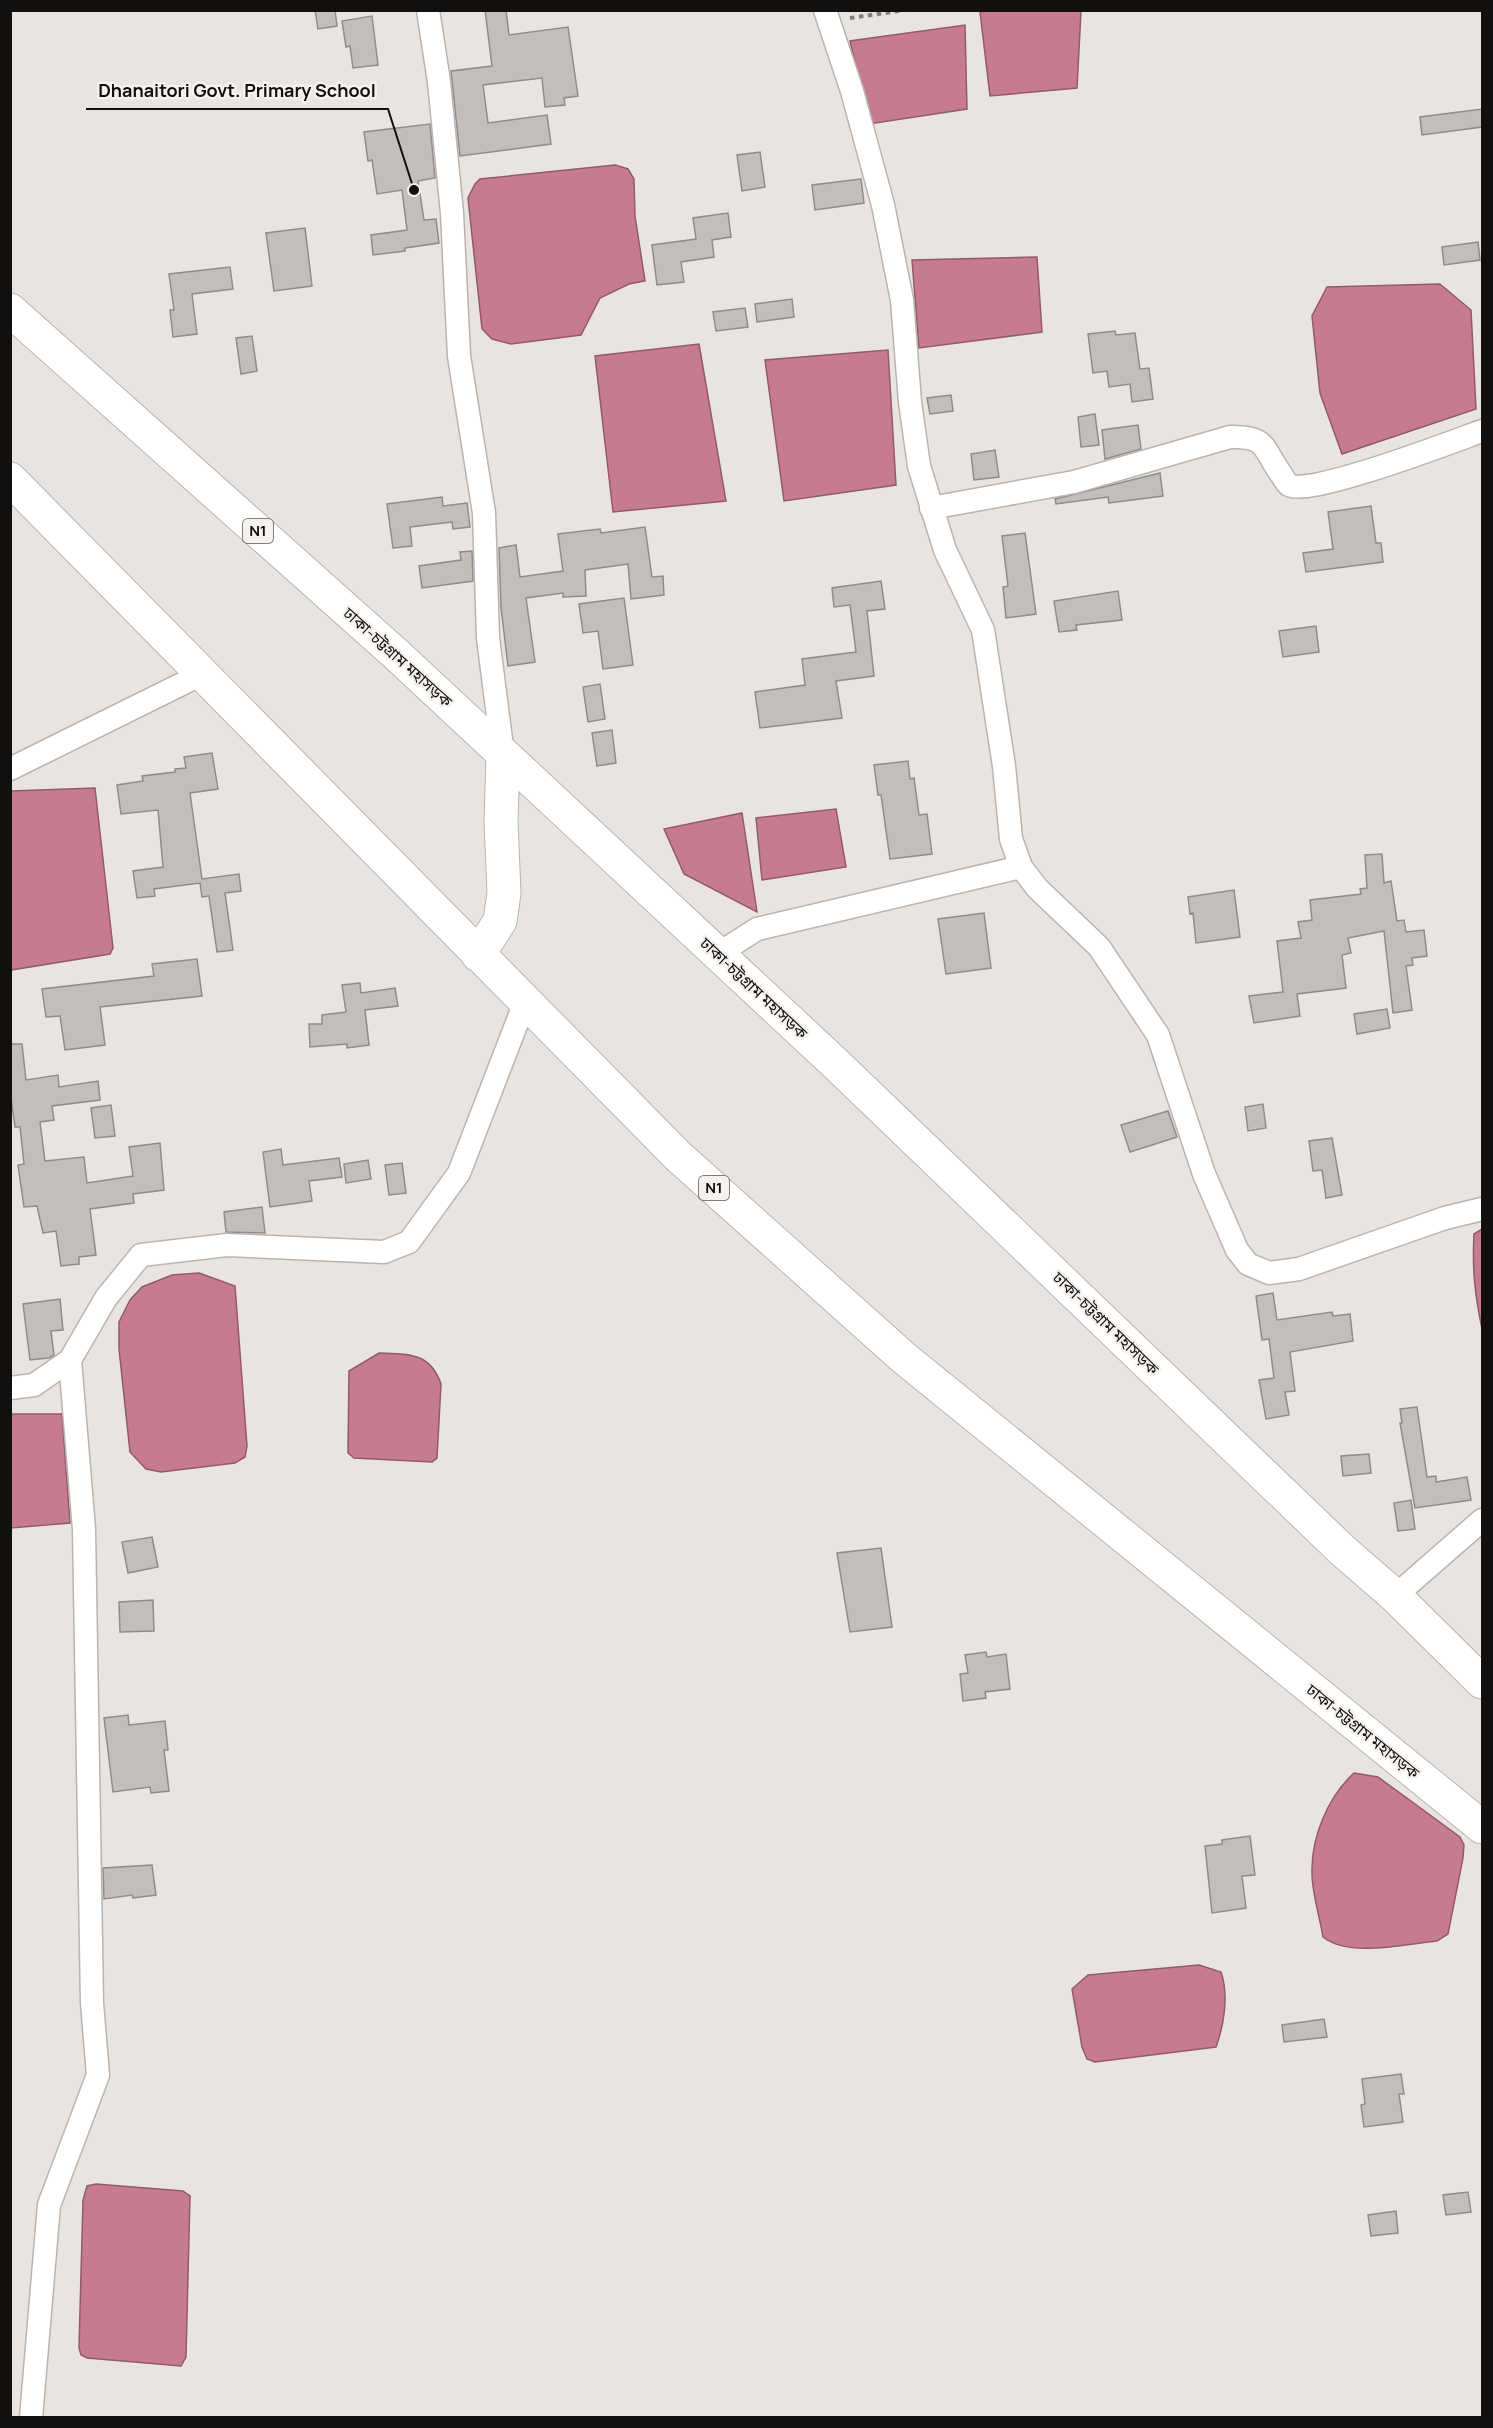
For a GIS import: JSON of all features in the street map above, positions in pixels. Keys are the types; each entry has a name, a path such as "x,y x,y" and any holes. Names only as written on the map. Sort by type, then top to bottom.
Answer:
{"highway":[{"name":"ঢাকা-চট্টগ্রাম মহাসড়ক","path":"10,310 397,655 718,954 837,1065 1334,1542 1395,1596 1482,1682"},
{"name":"ঢাকা-চট্টগ্রাম মহাসড়ক","path":"10,479 679,1157 904,1358 1482,1827"},
{"path":"478,955 500,921 504,893 501,822 503,754"}],"street":[{"path":"428,10 452,213 459,356 484,513 488,638 503,754"},
{"path":"826,15 852,91 883,205 902,300 910,402 919,466 945,550 983,630 1004,766 1011,839 1021,867 1037,888 1100,947 1158,1035 1204,1174 1237,1250 1248,1264 1269,1273 1299,1269 1445,1218 1482,1209"},
{"path":"931,508 1074,482 1230,437 1251,437 1262,444 1288,484 1298,487 1313,486 1362,472 1482,431"},
{"path":"10,769 202,674"},
{"path":"718,954 757,929 1021,867"},
{"path":"10,1388 34,1386 70,1360 106,1298 141,1255 227,1245 384,1252 409,1242 459,1173 525,1002"},
{"path":"31,2418 50,2205 98,2075 92,2003 84,1529 70,1360"},
{"path":"1395,1596 1482,1520"}],"path":[{"path":"826,15 906,10"}],"shaded area":[{"path":"1081,11 1077,88 990,96 980,12"},
{"path":"965,25 967,109 869,124 850,41"},
{"path":"615,165 628,169 634,179 635,216 645,281 629,284 600,298 581,335 511,344 492,339 482,329 468,198 475,184 480,179"},
{"path":"1037,257 1042,332 919,348 912,260"},
{"path":"1440,284 1471,310 1476,409 1342,454 1320,393 1312,316 1327,287"},
{"path":"699,344 726,501 613,512 595,356"},
{"path":"888,350 896,485 784,501 765,360"},
{"path":"95,788 113,948 110,954 11,970 11,791"},
{"path":"836,809 846,867 762,880 756,818"},
{"path":"742,813 757,912 684,874 664,829"},
{"path":"1482,1229 1482,1329 1473,1259 1474,1234"},
{"path":"199,1273 235,1286 247,1446 245,1457 235,1463 161,1472 146,1469 130,1452 119,1349 119,1322 130,1300 142,1287 172,1275"},
{"path":"379,1353 408,1355 424,1360 431,1366 441,1384 437,1458 432,1462 354,1458 348,1453 349,1371"},
{"path":"11,1414 62,1414 70,1523 11,1528"},
{"path":"1354,1773 1378,1777 1460,1837 1464,1845 1448,1934 1437,1941 1394,1947 1362,1948 1347,1947 1323,1937 1312,1881 1314,1846 1329,1806"},
{"path":"1199,1965 1221,1972 1225,1990 1221,2029 1216,2047 1095,2062 1087,2059 1082,2047 1072,1989 1088,1975"},
{"path":"96,2184 183,2191 190,2196 186,2357 181,2366 87,2358 81,2355 79,2348 83,2200 87,2186"}],"building":[{"path":"315,10 335,10 337,26 318,29"},
{"path":"485,10 506,10 509,35 568,27 578,96 564,98 565,105 545,107 542,78 483,85 488,123 547,115 551,144 460,156 451,71 492,66"},
{"path":"372,16 378,65 353,68 350,46 346,47 342,21"},
{"path":"1482,109 1482,127 1422,135 1420,117"},
{"path":"430,124 435,178 418,181 424,220 436,219 439,243 373,255 371,235 407,230 402,190 377,194 372,160 368,161 364,132"},
{"path":"760,152 765,187 742,191 737,155"},
{"path":"861,179 864,203 815,210 812,185"},
{"path":"728,213 731,237 712,240 714,257 681,262 684,282 657,285 652,245 696,239 693,218"},
{"path":"305,228 312,286 274,291 266,233"},
{"path":"1478,242 1480,260 1444,265 1442,247"},
{"path":"230,267 233,289 192,294 197,334 173,337 170,310 174,310 169,274"},
{"path":"792,299 794,317 757,322 755,304"},
{"path":"745,308 748,327 716,331 713,312"},
{"path":"1115,331 1116,335 1135,333 1140,369 1149,368 1153,399 1132,402 1130,384 1109,387 1107,371 1093,373 1088,334"},
{"path":"252,336 257,371 241,374 236,338"},
{"path":"951,395 953,411 930,414 927,398"},
{"path":"1095,414 1099,445 1081,447 1078,417"},
{"path":"1138,425 1141,449 1105,459 1102,430"},
{"path":"995,450 999,477 974,480 971,454"},
{"path":"1160,473 1163,496 1109,503 1108,497 1056,504 1055,499"},
{"path":"442,497 443,506 467,503 470,527 453,529 452,522 410,527 412,546 393,548 387,504"},
{"path":"1371,506 1376,543 1381,543 1383,562 1306,572 1303,553 1333,549 1328,512"},
{"path":"645,527 652,577 663,576 664,595 631,599 628,564 585,570 586,596 563,597 563,593 526,598 535,662 508,666 501,608 499,548 516,545 520,577 563,571 558,534 600,529 601,533"},
{"path":"1025,533 1036,614 1006,618 1003,587 1008,586 1002,536"},
{"path":"472,551 473,581 422,588 419,566 461,560 460,552"},
{"path":"881,581 885,609 867,611 874,676 836,681 842,718 760,728 755,692 805,685 802,659 856,652 850,605 834,607 832,588"},
{"path":"1118,591 1122,620 1076,625 1077,630 1059,632 1054,601"},
{"path":"624,598 633,665 603,669 598,631 583,633 579,604"},
{"path":"1316,626 1319,652 1283,657 1279,631"},
{"path":"600,684 605,719 588,722 583,687"},
{"path":"612,730 616,763 597,766 592,733"},
{"path":"212,753 218,789 190,793 202,879 239,874 241,891 225,893 233,950 217,952 209,896 202,897 200,883 154,889 155,896 137,898 133,871 163,867 158,810 121,814 117,785 143,781 142,776 175,772 175,769 186,768 184,757"},
{"path":"908,761 910,779 914,778 919,815 927,814 932,854 890,859 881,795 878,795 874,765"},
{"path":"1382,854 1384,883 1391,881 1397,921 1404,920 1406,932 1424,930 1427,956 1412,958 1413,965 1406,966 1412,1010 1393,1013 1384,931 1348,938 1351,953 1342,955 1346,988 1297,994 1300,1016 1254,1023 1249,996 1283,992 1277,941 1301,938 1298,922 1312,920 1310,900 1361,894 1360,889 1367,888 1365,855"},
{"path":"1234,890 1240,937 1196,943 1193,913 1190,914 1188,897"},
{"path":"984,913 991,968 946,974 938,919"},
{"path":"197,959 202,996 100,1007 105,1045 65,1050 60,1016 46,1017 42,989 154,976 152,964"},
{"path":"360,983 361,993 395,988 398,1006 365,1010 369,1045 347,1048 347,1044 310,1047 309,1024 322,1024 322,1015 346,1012 342,985"},
{"path":"1387,1009 1390,1028 1357,1034 1354,1014"},
{"path":"10,1044 22,1044 26,1080 58,1075 59,1087 98,1081 100,1100 52,1106 54,1120 40,1122 45,1161 84,1157 87,1183 133,1176 129,1147 160,1143 164,1190 133,1194 134,1203 90,1209 96,1255 79,1257 79,1264 61,1266 56,1231 43,1233 37,1206 24,1207 18,1165 24,1164 20,1127 15,1127 10,1090"},
{"path":"1263,1104 1266,1128 1248,1131 1245,1107"},
{"path":"111,1105 115,1136 95,1138 91,1108"},
{"path":"1168,1111 1177,1137 1130,1152 1121,1125"},
{"path":"1332,1138 1342,1195 1326,1198 1322,1170 1313,1171 1309,1141"},
{"path":"281,1149 283,1165 339,1158 342,1177 309,1181 312,1201 270,1207 263,1152"},
{"path":"368,1160 371,1179 346,1183 344,1164"},
{"path":"402,1163 406,1193 389,1195 385,1165"},
{"path":"262,1207 265,1233 226,1232 224,1212"},
{"path":"1273,1293 1277,1320 1332,1312 1333,1316 1350,1314 1353,1341 1290,1352 1295,1391 1285,1392 1289,1415 1266,1419 1259,1380 1274,1378 1269,1339 1262,1340 1256,1296"},
{"path":"60,1299 63,1330 51,1331 54,1355 49,1358 30,1360 23,1304"},
{"path":"1417,1407 1427,1477 1436,1476 1436,1482 1467,1477 1471,1500 1415,1508 1400,1423 1402,1423 1400,1409"},
{"path":"1369,1454 1371,1473 1343,1476 1341,1456"},
{"path":"1411,1500 1415,1529 1398,1531 1394,1503"},
{"path":"152,1537 158,1567 128,1573 122,1542"},
{"path":"881,1548 892,1627 850,1632 837,1553"},
{"path":"153,1600 154,1631 120,1632 119,1602"},
{"path":"986,1652 987,1657 1006,1654 1010,1689 985,1692 986,1698 963,1701 960,1674 968,1673 965,1655"},
{"path":"128,1715 129,1725 165,1721 168,1750 164,1750 169,1791 151,1793 150,1787 113,1792 104,1718"},
{"path":"1250,1836 1255,1875 1242,1876 1246,1908 1212,1913 1205,1846 1222,1844 1222,1840"},
{"path":"152,1865 156,1895 133,1898 132,1895 104,1899 103,1868"},
{"path":"1324,2019 1327,2037 1284,2042 1282,2025"},
{"path":"1401,2074 1404,2094 1399,2094 1403,2122 1364,2127 1361,2105 1365,2104 1362,2079"},
{"path":"1468,2192 1471,2212 1446,2215 1443,2195"},
{"path":"1396,2211 1398,2233 1371,2236 1368,2215"}],"place":[{"name":"Dhanaitori Govt. Primary School","path":"414,190"}]}
